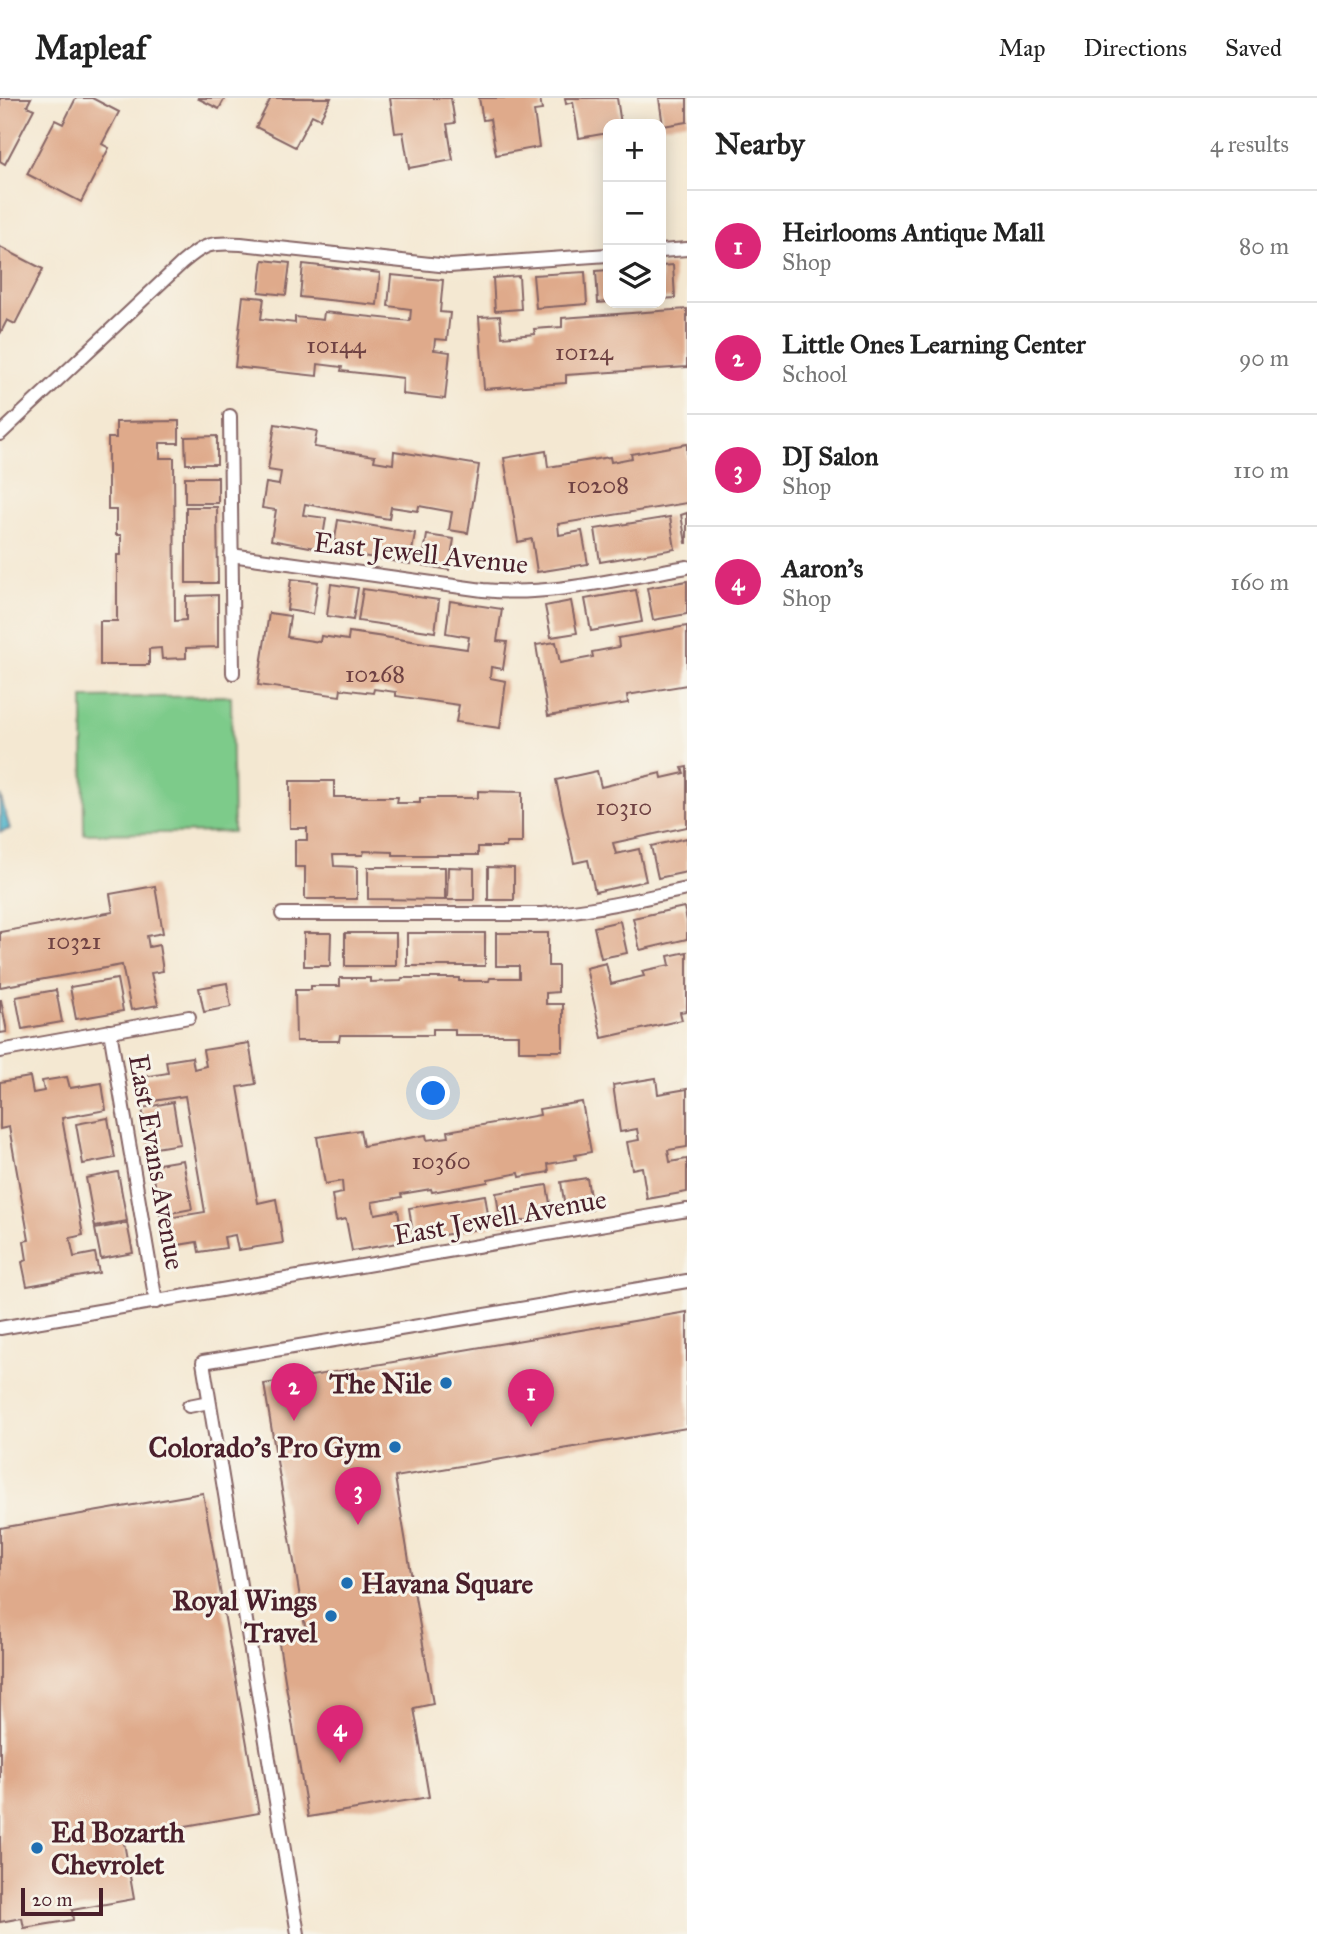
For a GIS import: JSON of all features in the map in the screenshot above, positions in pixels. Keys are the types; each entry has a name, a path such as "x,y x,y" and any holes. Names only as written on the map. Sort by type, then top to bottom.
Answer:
{"lane":[{"path":"2,433 182,263 206,245 241,244 449,266 603,255"},
{"path":"666,251 687,249"},
{"path":"230,416 233,673"},
{"name":"East Jewell Avenue","path":"231,555 518,593 687,567"},
{"path":"282,914 551,914 600,908 687,889"},
{"name":"East Evans Avenue","path":"0,1051 189,1017"},
{"name":"East Evans Avenue","path":"110,1031 156,1302"},
{"name":"East Jewell Avenue","path":"322,1272 687,1210"},
{"name":"East Evans Avenue","path":"0,1328 322,1272"},
{"path":"298,1934 202,1363 687,1281"},
{"path":"189,1406 209,1402"}],"green space":[{"path":"231,696 233,832 84,834 83,698"}],"water":[{"path":"0,795 10,829 0,832"}],"building":[{"path":"0,98 31,98 27,106 34,109 5,164 0,161"},
{"path":"76,98 92,98 119,112 102,144 109,148 81,202 27,174 55,120 63,124"},
{"path":"197,98 225,98 219,109"},
{"path":"271,98 331,98 320,119 312,115 295,147 256,127"},
{"path":"390,98 451,98 455,123 447,124 453,160 409,168 403,132 395,133"},
{"path":"479,98 540,98 542,110 534,111 539,147 496,155 490,119 483,120"},
{"path":"565,98 617,98 620,119 603,119 603,134 579,138 573,102 566,104"},
{"path":"659,98 687,98 687,122 666,126 666,119 662,119"},
{"path":"0,247 43,269 15,324 7,320 0,334"},
{"path":"263,260 290,263 286,295 259,292"},
{"path":"303,264 380,273 377,305 300,297"},
{"path":"673,265 675,298 666,299 666,266"},
{"path":"603,270 603,302 598,303 596,271"},
{"path":"585,272 587,304 536,308 533,275"},
{"path":"391,275 443,280 440,312 450,313 447,340 435,339 434,350 450,352 445,399 402,394 403,378 341,371 342,367 318,364 317,376 235,367 243,296 264,298 261,319 295,323 295,317 323,320 324,312 410,321 411,309 388,306"},
{"path":"519,276 521,309 495,311 493,278"},
{"path":"687,309 687,367 566,375 566,383 484,389 479,317 500,316 502,337 535,334 534,329 562,327 562,318"},
{"path":"179,421 179,443 160,443 160,458 174,458 175,621 186,620 186,596 218,595 218,647 186,648 186,658 162,659 161,648 149,649 149,665 100,665 100,621 117,621 117,555 121,555 121,535 116,535 116,510 108,510 108,438 116,438 116,422"},
{"path":"275,424 317,431 314,447 375,456 374,461 393,464 394,451 479,465 468,533 449,530 452,512 419,506 418,511 391,507 389,519 305,504 303,515 326,518 321,549 271,540 276,510 262,508 266,483 279,485 281,472 268,470"},
{"path":"217,436 217,464 186,464 185,437"},
{"path":"687,444 687,503 558,524 559,535 582,531 588,564 537,572 532,539 518,542 504,458 546,451 548,467 610,457 611,462 632,458 631,454"},
{"path":"185,477 218,477 218,503 185,503"},
{"path":"186,507 217,507 218,583 186,583"},
{"path":"687,513 687,543 686,543 681,515"},
{"path":"670,517 675,549 600,562 595,529"},
{"path":"338,520 415,533 410,564 333,551"},
{"path":"427,535 454,539 449,570 422,565"},
{"path":"291,579 318,582 313,614 287,610"},
{"path":"687,581 687,614 653,620 647,588"},
{"path":"331,584 358,588 353,620 327,616"},
{"path":"363,589 439,600 435,632 358,621"},
{"path":"636,590 642,622 591,631 585,599"},
{"path":"450,601 502,609 497,641 507,642 503,669 491,667 490,678 506,681 500,728 456,722 459,705 396,696 396,692 374,689 373,693 341,689 340,696 258,685 269,613 290,616 287,637 320,642 321,636 348,640 349,632 467,649 469,637 446,633"},
{"path":"571,601 577,633 551,637 545,606"},
{"path":"687,626 687,685 627,695 628,703 548,716 536,645 556,642 560,663 593,657 592,652 619,647 618,638"},
{"path":"687,767 687,827 613,843 616,854 639,849 646,881 595,892 588,860 574,863 556,780 597,771 601,787 661,773 662,778 684,773 682,768"},
{"path":"290,781 334,781 334,797 398,797 397,803 420,803 420,798 478,798 478,791 522,792 522,843 506,843 506,847 478,847 478,855 393,855 393,852 364,851 363,855 333,855 334,866 357,867 357,899 305,899 305,867 295,867 295,840 307,840 307,828 290,828"},
{"path":"687,838 687,872 658,878 651,846"},
{"path":"368,867 445,867 445,900 368,899"},
{"path":"448,867 474,868 474,900 447,900"},
{"path":"488,867 514,868 514,900 488,900"},
{"path":"155,886 163,933 147,936 149,947 159,945 163,971 151,973 158,1005 131,1010 122,965 0,987 0,932 113,912 110,894"},
{"path":"684,907 687,939 640,950 633,918"},
{"path":"620,921 627,953 601,958 594,927"},
{"path":"304,933 331,933 330,966 304,966"},
{"path":"345,933 396,933 396,966 345,966"},
{"path":"407,933 485,933 485,966 407,966"},
{"path":"496,933 548,933 548,966 558,966 558,992 546,993 546,1004 563,1004 563,1051 519,1051 519,1035 455,1035 455,1029 433,1029 433,1035 340,1035 339,1041 296,1041 295,990 311,990 311,986 340,986 340,978 370,978 370,982 401,981 402,978 489,981 490,978 519,978 519,966 496,966"},
{"path":"687,952 687,1011 680,1012 682,1020 602,1038 586,968 606,963 611,984 644,976 642,971 670,965 668,956"},
{"path":"117,979 123,1011 76,1019 70,987"},
{"path":"227,983 231,1007 204,1012 199,988"},
{"path":"56,990 62,1022 22,1029 16,997"},
{"path":"0,1000 7,1032 0,1033"},
{"path":"249,1043 256,1084 238,1087 258,1203 276,1199 283,1243 238,1250 235,1235 224,1237 226,1248 199,1252 197,1242 166,1247 161,1219 205,1212 185,1096 141,1103 137,1078 168,1073 166,1061 192,1057 194,1069 206,1066 203,1050"},
{"path":"30,1077 33,1093 44,1091 42,1081 67,1077 70,1088 102,1083 106,1110 62,1118 83,1235 70,1238 74,1257 95,1253 99,1273 27,1286 22,1262 27,1260 24,1241 29,1240 9,1127 0,1129 0,1082"},
{"path":"656,1078 658,1094 687,1089 687,1147 668,1150 670,1162 687,1159 687,1192 647,1199 642,1167 632,1169 627,1142 639,1140 637,1129 620,1132 613,1085"},
{"path":"173,1102 180,1144 149,1149 142,1108"},
{"path":"582,1102 591,1152 575,1155 576,1159 548,1164 549,1172 520,1177 519,1173 488,1179 488,1182 432,1192 431,1189 401,1194 402,1197 372,1202 375,1214 398,1210 403,1242 352,1251 346,1219 336,1221 332,1195 343,1193 342,1181 325,1184 317,1137 360,1130 363,1146 426,1135 427,1140 449,1137 448,1131 540,1115 539,1109"},
{"path":"108,1118 115,1158 83,1164 76,1124"},
{"path":"183,1160 192,1209 160,1215 152,1165"},
{"path":"118,1172 127,1221 95,1227 86,1178"},
{"path":"587,1178 592,1210 566,1214 561,1182"},
{"path":"547,1185 552,1216 501,1225 496,1193"},
{"path":"485,1195 490,1227 414,1240 409,1208"},
{"path":"127,1223 133,1253 101,1259 95,1229"},
{"name":"Havana Square","path":"687,1312 687,1428 395,1477 433,1704 414,1708 429,1797 308,1817 278,1638 306,1633 264,1384"},
{"path":"203,1493 259,1813 123,1837 134,1899 72,1910 73,1920 24,1928 22,1918 0,1922 0,1528"}],"place":[{"name":"The Nile","path":"446,1383"},
{"name":"Little Ones Learning Center","path":"294,1421"},
{"name":"Heirlooms Antique Mall","path":"531,1427"},
{"name":"Colorado’s Pro Gym","path":"395,1447"},
{"name":"DJ Salon","path":"358,1525"},
{"name":"Havana Square","path":"347,1583"},
{"name":"Royal Wings Travel","path":"331,1616"},
{"name":"Aaron's","path":"340,1763"},
{"name":"Ed Bozarth Chevrolet","path":"37,1848"}]}
